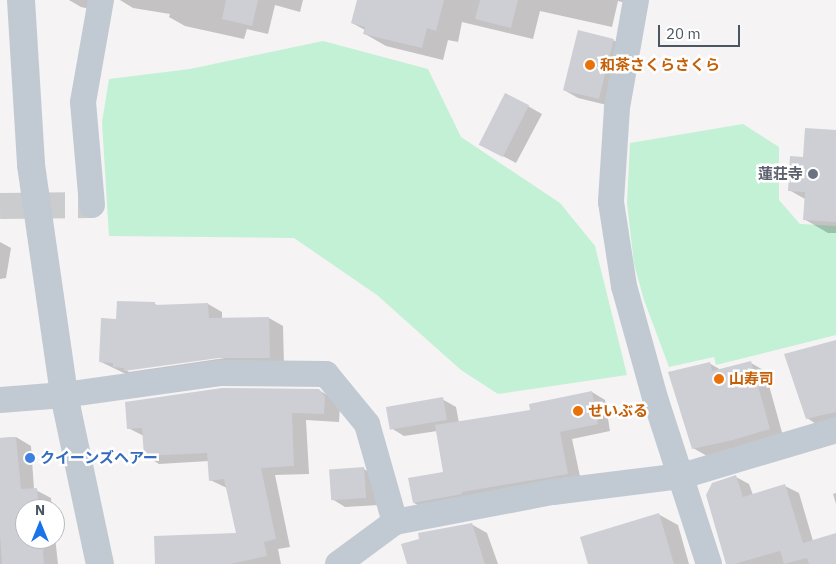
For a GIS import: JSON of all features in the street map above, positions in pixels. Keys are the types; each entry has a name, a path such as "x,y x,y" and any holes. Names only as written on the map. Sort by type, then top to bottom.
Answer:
{"street":[{"path":"21,0 31,165 64,395 100,564"},
{"path":"92,205 83,102 101,0"},
{"path":"636,0 617,108 610,202 624,286 656,400 682,476 708,564"},
{"path":"0,400 64,395 221,373 326,374 367,424 395,522"},
{"path":"338,564 395,522 553,492 682,476 836,430"}],"green space":[{"path":"323,41 428,69 461,137 560,203 595,246 627,375 498,394 461,370 377,295 294,238 109,236 102,122 109,79 190,69"},
{"path":"743,124 779,147 779,200 800,224 836,226 836,335 716,365 714,357 669,367 644,300 634,264 627,203 630,143"}],"building":[{"path":"226,0 258,0 252,26 222,19"},
{"path":"357,0 444,0 436,31 427,28 422,48 363,34 365,27 351,23"},
{"path":"480,0 518,0 511,28 475,19"},
{"name":"和茶さくらさくら","path":"578,30 614,39 599,99 563,90"},
{"path":"505,93 529,105 503,157 479,145"},
{"name":"蓮荘寺","path":"805,128 836,130 836,222 803,220 805,192 788,191 790,156 803,157"},
{"path":"117,301 155,302 155,305 208,303 209,318 269,317 270,358 219,358 124,371 124,368 113,367 113,363 99,362 101,318 116,319"},
{"path":"836,340 836,412 806,419 784,354"},
{"path":"751,361 770,429 692,449 668,372 710,362 712,371"},
{"path":"222,388 319,389 325,397 324,414 292,413 294,466 261,468 276,539 264,542 267,556 230,564 155,564 154,536 236,533 224,479 209,481 207,453 144,456 142,428 127,429 125,402"},
{"path":"592,391 598,424 560,432 568,474 462,492 462,494 413,503 408,478 443,472 435,425 530,410 529,404"},
{"path":"443,397 447,420 390,430 386,407"},
{"path":"16,437 21,489 37,488 38,499 15,499 15,549 43,549 44,564 2,564 0,535 0,438"},
{"path":"364,467 366,498 331,500 329,469"},
{"path":"736,475 743,497 785,484 803,543 836,533 836,564 809,564 807,558 784,564 780,551 734,564 726,564 706,495 712,483"},
{"path":"659,513 674,564 588,564 580,537"},
{"path":"472,523 485,564 407,564 401,544 419,539 418,533"}],"tunnel":[{"path":"0,206 92,205"}],"place":[{"name":"和茶さくらさくら","path":"590,65"},
{"name":"蓮荘寺","path":"813,174"},
{"name":"山寿司","path":"719,379"},
{"name":"せいぶる","path":"578,411"},
{"name":"クイーンズヘアー","path":"30,458"}]}
